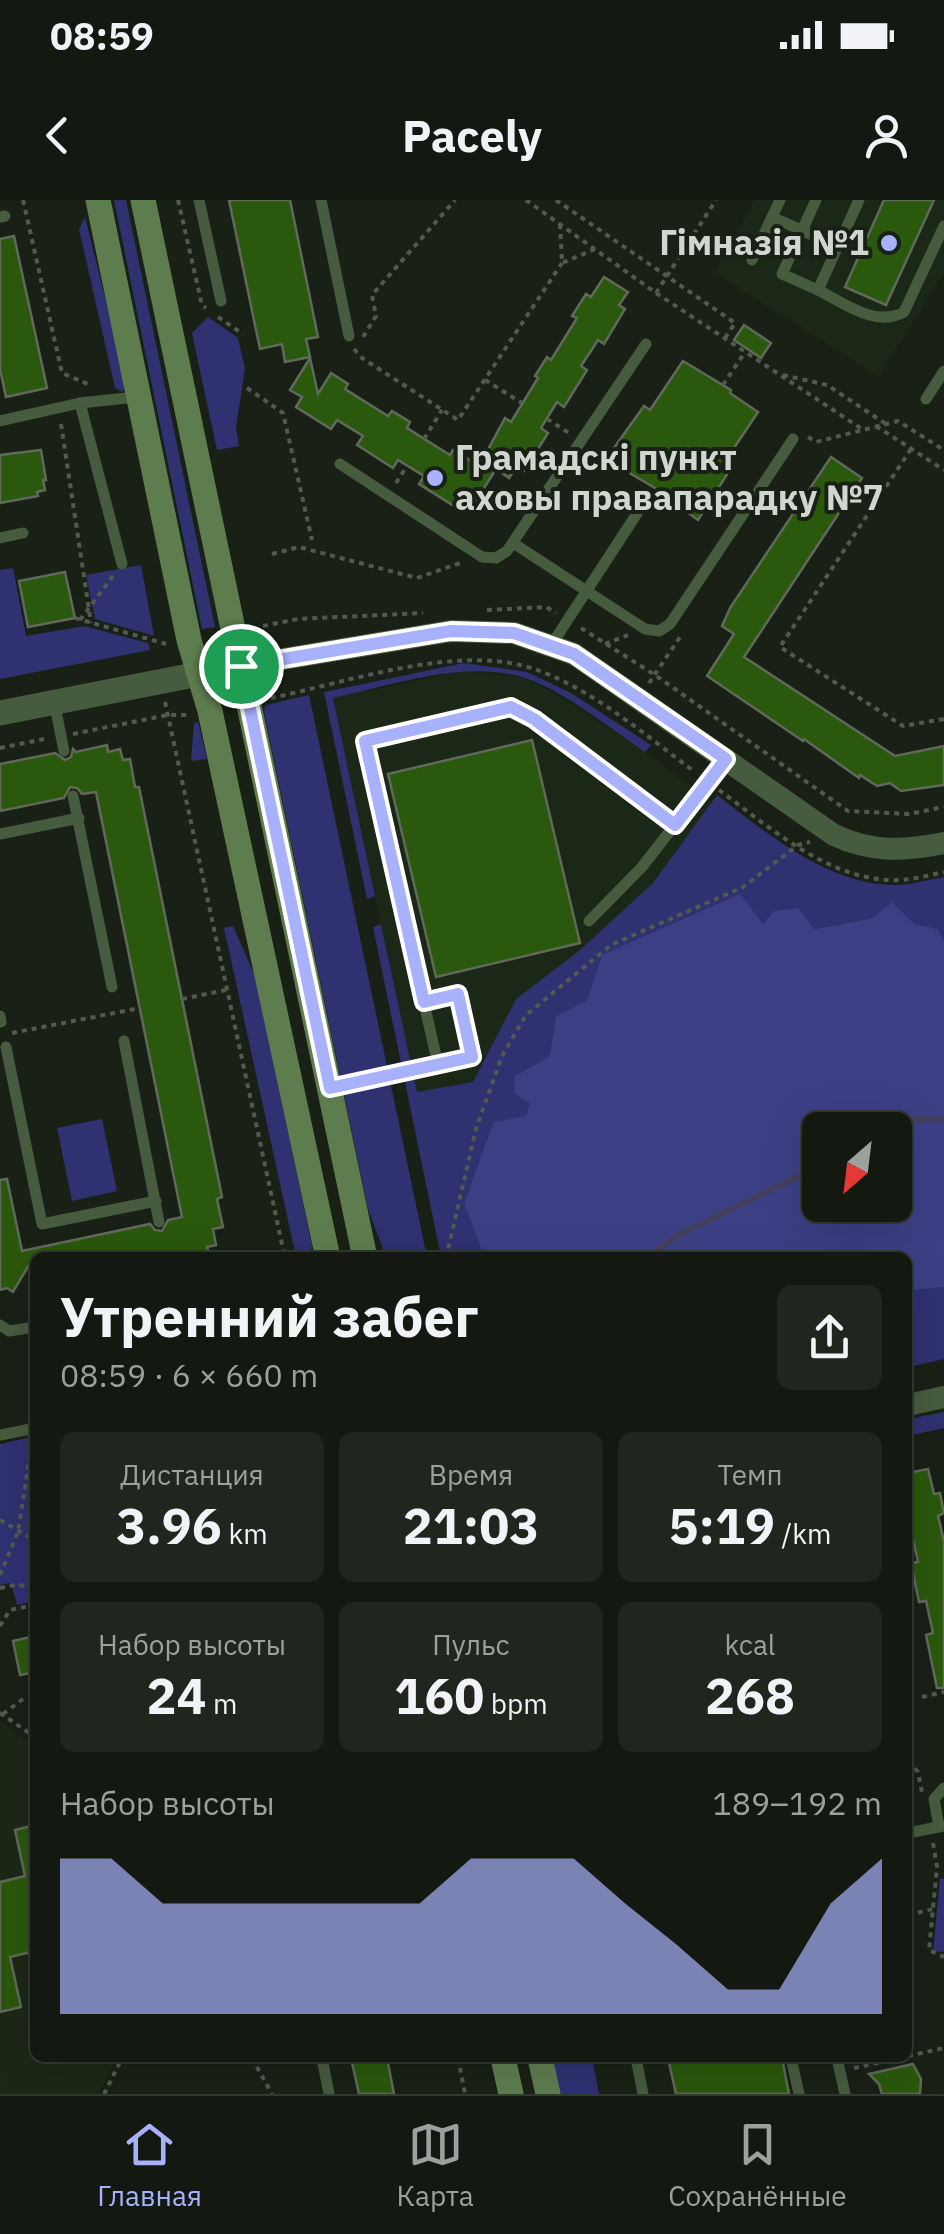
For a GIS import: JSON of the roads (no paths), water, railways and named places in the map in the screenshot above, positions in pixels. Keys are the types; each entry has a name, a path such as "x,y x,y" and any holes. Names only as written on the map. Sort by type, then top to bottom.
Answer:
{"main road":[{"path":"98,200 136,397 327,1252"},
{"path":"143,200 364,1252"},
{"path":"199,674 241,666"},
{"path":"504,2062 511,2094"},
{"path":"541,2062 548,2094"}],"street":[{"path":"241,666 451,631 514,633 574,654 834,835 875,850 909,850 944,843"},
{"path":"0,712 199,674"},
{"path":"912,1404 944,1397"}],"lane":[{"path":"199,200 221,301"},
{"path":"320,200 352,344"},
{"path":"752,260 780,200"},
{"path":"816,200 782,274 880,320 904,312 944,226"},
{"path":"818,290 853,202"},
{"path":"772,217 838,246"},
{"path":"340,464 482,557 496,558 513,543 646,344"},
{"path":"926,398 944,371"},
{"path":"0,420 80,403 136,397"},
{"path":"80,403 122,564"},
{"path":"513,543 645,629 658,631 665,628 792,439"},
{"path":"552,644 649,495"},
{"path":"0,538 22,533"},
{"path":"54,701 64,751"},
{"path":"438,1064 365,741 511,707 534,719 675,825"},
{"path":"589,921 642,867 726,759"},
{"path":"73,796 112,987"},
{"path":"0,834 79,818"},
{"path":"330,1088 472,1057 458,994 424,1002"},
{"path":"3,1030 42,1224 156,1201"},
{"path":"124,1041 160,1222"},
{"path":"0,1325 10,1331 30,1328"},
{"path":"0,1435 30,1429"},
{"path":"912,1832 938,1827 934,1798 944,1788"},
{"path":"323,2062 329,2094"},
{"path":"637,2062 643,2094"},
{"path":"793,2062 800,2094"},
{"path":"838,2062 845,2094"}],"waterway":[{"path":"912,1121 944,1119"},
{"path":"656,1252 676,1236 802,1175"}],"place":[{"name":"Гімназія №1","path":"889,243"},
{"name":"Грамадскі пункт аховы правапарадку №7","path":"435,478"}]}
